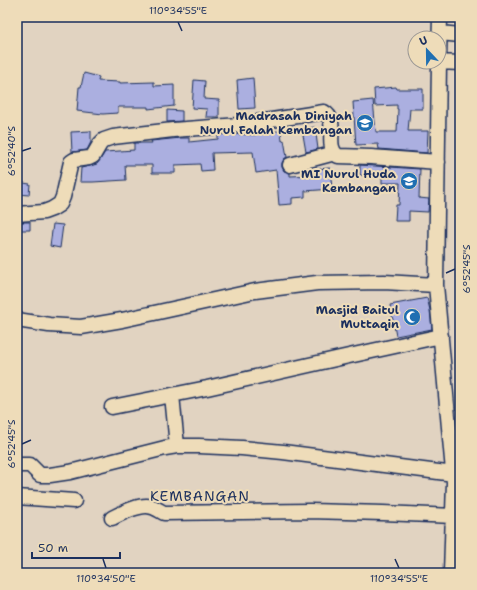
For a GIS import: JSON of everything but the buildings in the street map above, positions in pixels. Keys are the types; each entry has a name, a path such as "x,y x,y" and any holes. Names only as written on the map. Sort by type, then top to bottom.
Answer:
{"street":[{"path":"440,17 440,30"},
{"path":"447,44 460,35"},
{"path":"447,55 460,63"},
{"path":"439,70 436,285 454,474 454,516 451,573"},
{"path":"17,214 44,212 60,204 71,162 93,156 104,140 113,137 167,130 239,125 324,112 328,114 331,120 332,149 338,156 438,162"},
{"path":"290,165 334,153"},
{"path":"17,320 49,325 81,326 122,320 255,291 317,283 384,282 436,285"},
{"path":"112,407 207,388 441,336"},
{"path":"172,395 177,446"},
{"path":"17,465 30,465 40,475 50,476 177,446 199,446 276,451 454,474"},
{"path":"17,497 74,501"},
{"path":"112,518 144,506 152,506 164,513 310,511 454,516"}],"place":[{"name":"Madrasah Diniyah Nurul Falah Kembangan","path":"365,123"},
{"name":"MI Nurul Huda Kembangan","path":"409,181"},
{"name":"Masjid Baitul Muttaqin","path":"412,317"}],"district":[{"name":"KEMBANGAN","path":"200,496"}]}
